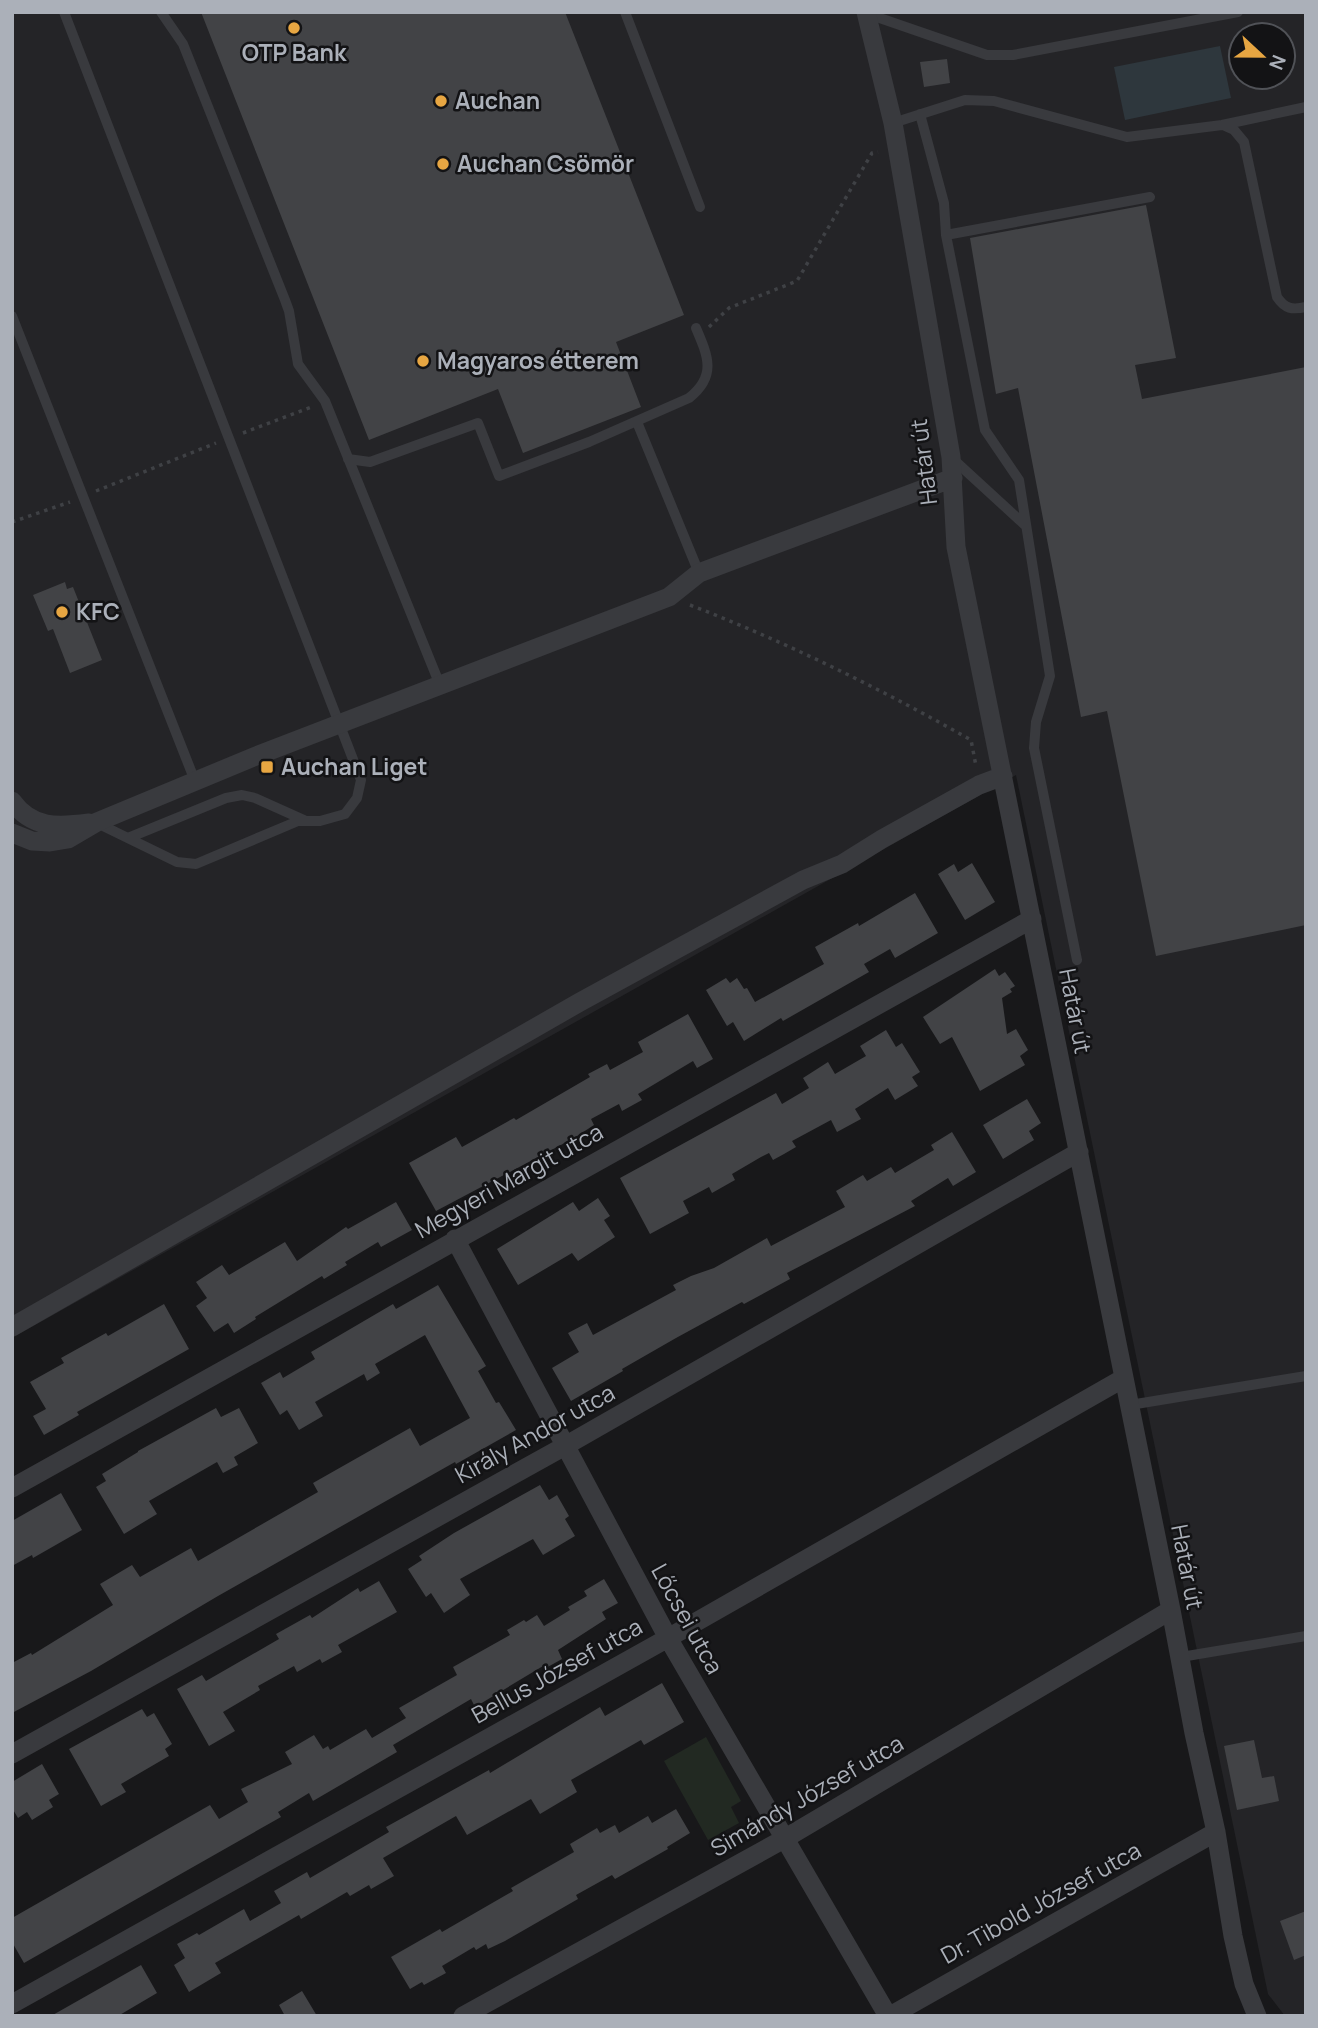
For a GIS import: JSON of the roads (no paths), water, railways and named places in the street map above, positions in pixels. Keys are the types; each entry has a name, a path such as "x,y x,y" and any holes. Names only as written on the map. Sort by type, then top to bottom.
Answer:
{"street":[{"name":"Határ út","path":"866,13 893,123 951,457 956,547 1216,1832 1233,1936 1244,1984 1257,2016"},
{"path":"12,833 32,841 68,839 97,822 195,781 669,597 699,573 953,478"},
{"path":"12,1327 580,1002 792,886 842,864 979,786 1003,776"},
{"path":"12,801 25,816 45,825 97,822"},
{"name":"Megyeri Margit utca","path":"12,1488 1032,919"},
{"name":"Király Andor utca","path":"12,1754 565,1446 1079,1152"},
{"name":"Lőcsei utca","path":"455,1239 668,1638 889,2016"},
{"name":"Bellus József utca","path":"12,2004 668,1638 1124,1378"},
{"name":"Simándy József utca","path":"463,2016 784,1839 1171,1610"},
{"name":"Dr. Tibold József utca","path":"889,2016 1216,1832"}],"lane":[{"path":"64,12 362,780 361,790 345,814 329,820 298,821 203,862 177,862 97,822"},
{"path":"161,12 183,44 285,300 298,364 325,401 440,685"},
{"path":"625,12 700,207"},
{"path":"866,13 987,55 1013,55 1238,12"},
{"path":"893,123 965,100 1006,104 1127,137 1222,125 1306,107"},
{"path":"920,114 944,204 946,234 985,430 1019,480 1050,676 1036,722 1034,748 1077,960"},
{"path":"1222,125 1234,130 1244,142 1277,297 1283,306 1292,309 1306,307"},
{"path":"946,234 1150,198"},
{"path":"12,316 195,781"},
{"path":"348,459 370,462 478,423 499,476 689,398 698,390 708,368 708,357 696,328"},
{"path":"636,422 699,573"},
{"path":"951,457 1027,526"},
{"path":"128,838 226,798 242,795 305,820"},
{"path":"1130,1405 1306,1376"},
{"path":"1181,1657 1306,1636"}],"place":[{"name":"OTP Bank","path":"294,28"},
{"name":"Auchan","path":"441,101"},
{"name":"Auchan Csömör","path":"443,164"},
{"name":"Magyaros étterem","path":"423,361"},
{"name":"KFC","path":"62,612"},
{"name":"Auchan Liget","path":"267,767"}]}
